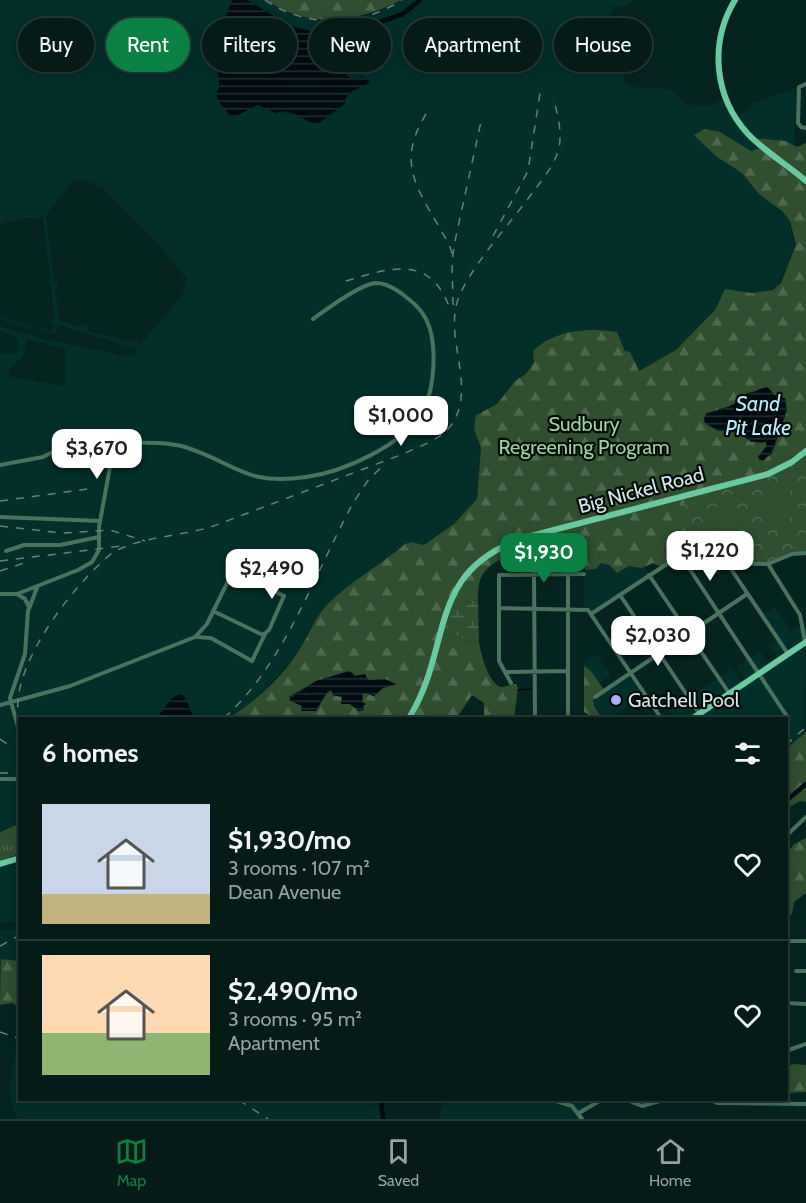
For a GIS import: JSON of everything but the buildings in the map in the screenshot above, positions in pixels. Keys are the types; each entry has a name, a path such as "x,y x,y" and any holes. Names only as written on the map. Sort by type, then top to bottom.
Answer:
{"main road":[{"path":"735,0 726,19 720,42 718,67 723,91 735,116 747,133 806,181"},
{"name":"Big Nickel Road","path":"410,717 419,698 452,596 468,572 492,552 527,537 768,474 792,462 806,451"},
{"path":"695,717 806,642"},
{"path":"0,863 18,857"}],"street":[{"path":"806,84 799,87 799,126 806,128"},
{"path":"109,447 117,443 180,446 250,476 273,480 304,478 336,470 381,450 414,422 426,403 432,352 427,320 412,302 396,290 379,283 362,288 313,319"},
{"path":"0,465 43,457 74,441 102,442 109,447 111,463 100,521 99,550 92,562 17,594 0,594"},
{"path":"0,517 100,521"},
{"path":"6,551 21,546 60,545 99,537"},
{"path":"591,614 670,562 768,564 792,554 806,553"},
{"path":"684,561 787,717"},
{"path":"727,563 788,654"},
{"path":"768,564 800,615 806,642"},
{"path":"0,705 70,686 195,637 211,638 252,661 284,600 284,595 241,572 232,573 213,611 195,637"},
{"path":"534,573 535,717"},
{"path":"568,574 568,717"},
{"path":"511,683 500,661 500,575 584,574"},
{"path":"649,575 729,694"},
{"path":"18,728 10,702 11,690 25,654 29,608 39,586"},
{"path":"17,594 25,599 29,608"},
{"path":"595,697 747,594"},
{"path":"620,595 700,714"},
{"path":"499,608 584,608 591,614 660,717"},
{"path":"213,611 259,634 265,634"},
{"path":"505,672 568,671"},
{"path":"0,779 18,779"},
{"path":"788,834 806,817"},
{"path":"788,941 806,941"},
{"path":"796,971 806,971"},
{"path":"788,1003 806,1004"},
{"path":"788,1050 806,1044"},
{"path":"557,1101 568,1104 579,1113 582,1119"},
{"path":"579,1113 599,1101"},
{"path":"630,1101 645,1106 660,1101"},
{"path":"712,1101 717,1104 774,1102 806,1104"}],"shaded area":[{"path":"0,0 232,0 226,18 202,18 202,72 218,72 219,88 216,93 218,101 232,117 258,104 278,112 295,114 316,125 344,104 363,76 355,81 344,72 391,72 391,18 352,18 375,14 401,0 634,0 627,6 615,7 611,18 554,18 554,72 622,72 626,84 633,87 670,89 686,104 711,105 727,99 737,119 753,103 798,87 794,145 772,139 763,147 751,151 695,135 717,157 742,173 788,218 796,250 777,287 760,293 725,289 716,310 676,350 639,371 618,336 560,336 548,339 526,374 510,386 497,404 478,412 474,429 481,448 477,499 467,513 424,545 411,542 405,545 335,598 318,616 301,648 288,665 250,705 231,717 18,717 18,824 0,832 0,353 16,353 19,348 18,339 0,331 0,326 43,339 126,356 134,354 136,349 59,325 56,333 51,333 0,319 0,317 50,331 54,325 49,321 55,319 43,218 27,218 0,224","holes":["74,180 86,181 103,188 142,227 187,278 184,293 141,344 132,339 127,341 88,331 87,322 79,327 60,320 55,291 59,285 54,282 46,215","27,339 65,349 66,375 63,386 8,376 9,370 23,357"]},
{"path":"247,0 266,0 285,11 309,18 309,31 297,28 297,18 279,18"},
{"path":"601,563 609,565 614,571 621,571 629,566 645,567 650,574 591,614 584,608 584,574 585,570 596,569"},
{"path":"775,607 791,631 806,622 804,734 788,747 788,717 673,717 669,711 732,669 743,684 747,681 736,666 760,651 770,666 779,660 769,645 778,639 762,615"},
{"path":"596,654 611,675 599,683 584,666 584,660"},
{"path":"630,673 643,692 628,702 630,705 613,717 601,717 594,706 593,699"},
{"path":"18,858 18,921 0,923 0,865"},
{"path":"18,929 18,961 1,959 0,930"},
{"path":"18,1049 18,1101 381,1101 383,1119 16,1119 9,1094 15,1051"},
{"path":"445,1101 586,1101 586,1109 579,1113 582,1119 438,1119"}],"green space":[{"path":"266,0 401,0 367,14 350,18 312,18 282,9"},
{"name":"Sudbury Regreening Program","path":"705,129 720,132 751,151 763,147 753,138 786,141 797,147 806,143 806,451 685,534 669,539 663,547 669,562 661,567 653,563 642,568 629,566 617,573 609,565 601,563 596,569 585,570 584,561 580,561 576,556 567,556 566,551 562,550 556,554 503,554 503,558 490,566 483,574 479,585 478,600 468,602 454,594 439,634 461,637 467,643 479,641 483,660 493,681 502,687 516,684 518,688 514,717 484,717 484,703 472,695 458,716 448,717 230,717 249,704 278,677 304,642 321,612 334,598 405,544 411,542 424,545 455,523 477,499 481,448 474,429 476,415 497,404 515,381 526,374 534,362 533,351 541,344 561,334 584,330 617,332 625,351 630,352 639,371 676,350 715,310 725,289 752,293 773,290 781,283 796,245 790,221 782,211 759,194 742,173 717,157 694,135","holes":["769,388 774,395 785,399 787,411 772,454 760,461 758,457 766,447 766,441 751,442 735,430 718,431 705,423 704,418 707,413 739,403 747,393","349,671 355,676 365,674 368,680 396,684 383,688 374,696 361,694 364,709 342,704 342,697 333,695 331,690 316,711 301,711 302,706 291,701 289,697 316,681"]},
{"path":"806,451 806,553 792,554 772,563 669,562 663,547 672,537 685,534 684,495 768,474"},
{"path":"764,489 790,490 789,530 762,529"},
{"path":"729,499 747,522 735,528 724,529 704,515"},
{"path":"454,593 468,602 478,600 479,641 467,643 461,637 439,634"},
{"path":"584,666 590,670 605,691 593,699 594,706 601,717 592,717 584,712"},
{"path":"806,732 806,802 800,801 788,808 788,747"},
{"path":"18,824 18,854 0,861 0,832"},
{"path":"806,838 806,893 794,902 792,914 788,916 788,852 794,844"},
{"path":"1,948 1,959 18,961 18,1007 13,1003 0,1005"},
{"path":"793,1064 806,1065 806,1092 788,1093 788,1066"}],"water":[{"path":"232,0 247,0 277,18 226,18"},
{"path":"297,28 309,31 309,72 343,72 355,81 363,76 370,82 350,93 345,104 316,125 295,114 284,111 275,113 258,105 232,118 218,101 216,93 219,83 218,72 297,72"},
{"name":"Sand Pit Lake","path":"767,387 774,395 785,398 786,404 775,442 763,461 758,457 766,447 766,442 753,441 733,430 711,426 705,423 704,418 707,413 731,406"},
{"path":"350,671 355,676 365,674 368,680 385,679 396,684 383,688 374,696 363,693 362,702 366,704 363,706 364,710 359,711 350,704 341,704 342,697 333,695 331,690 326,693 316,711 301,711 302,706 289,700 316,681"},
{"path":"181,693 194,717 158,717 171,699"}],"waterway":[{"path":"391,18 403,14 420,0"},
{"path":"518,690 531,689"},
{"path":"788,799 806,784"},
{"path":"381,1101 383,1119"}],"railway":[{"path":"265,0 297,16 333,21 368,15 402,0"},
{"path":"493,236 528,171 540,93"},
{"path":"19,717 18,702 22,679 46,630 79,585 112,553 151,539 219,524 403,454 432,441 451,426 460,404 462,388 454,324 456,308 468,279 555,160 560,136 553,98"},
{"path":"426,114 417,130 413,145 412,171 422,197 452,254"},
{"path":"453,305 452,261 455,241 482,117"},
{"path":"346,281 393,269 420,272 432,279 442,291 450,309"},
{"path":"225,717 245,696 281,645 353,503 369,479 385,464"},
{"path":"0,501 88,489"},
{"path":"0,526 62,533 110,530 145,541"},
{"path":"0,561 122,546"},
{"path":"0,571 24,563"},
{"path":"788,743 806,727"},
{"path":"0,739 10,746"},
{"path":"0,773 18,773"},
{"path":"0,946 18,936"},
{"path":"0,1032 18,1038"},
{"path":"241,1101 268,1119"}],"place":[{"name":"Gatchell Pool","path":"616,700"}]}
